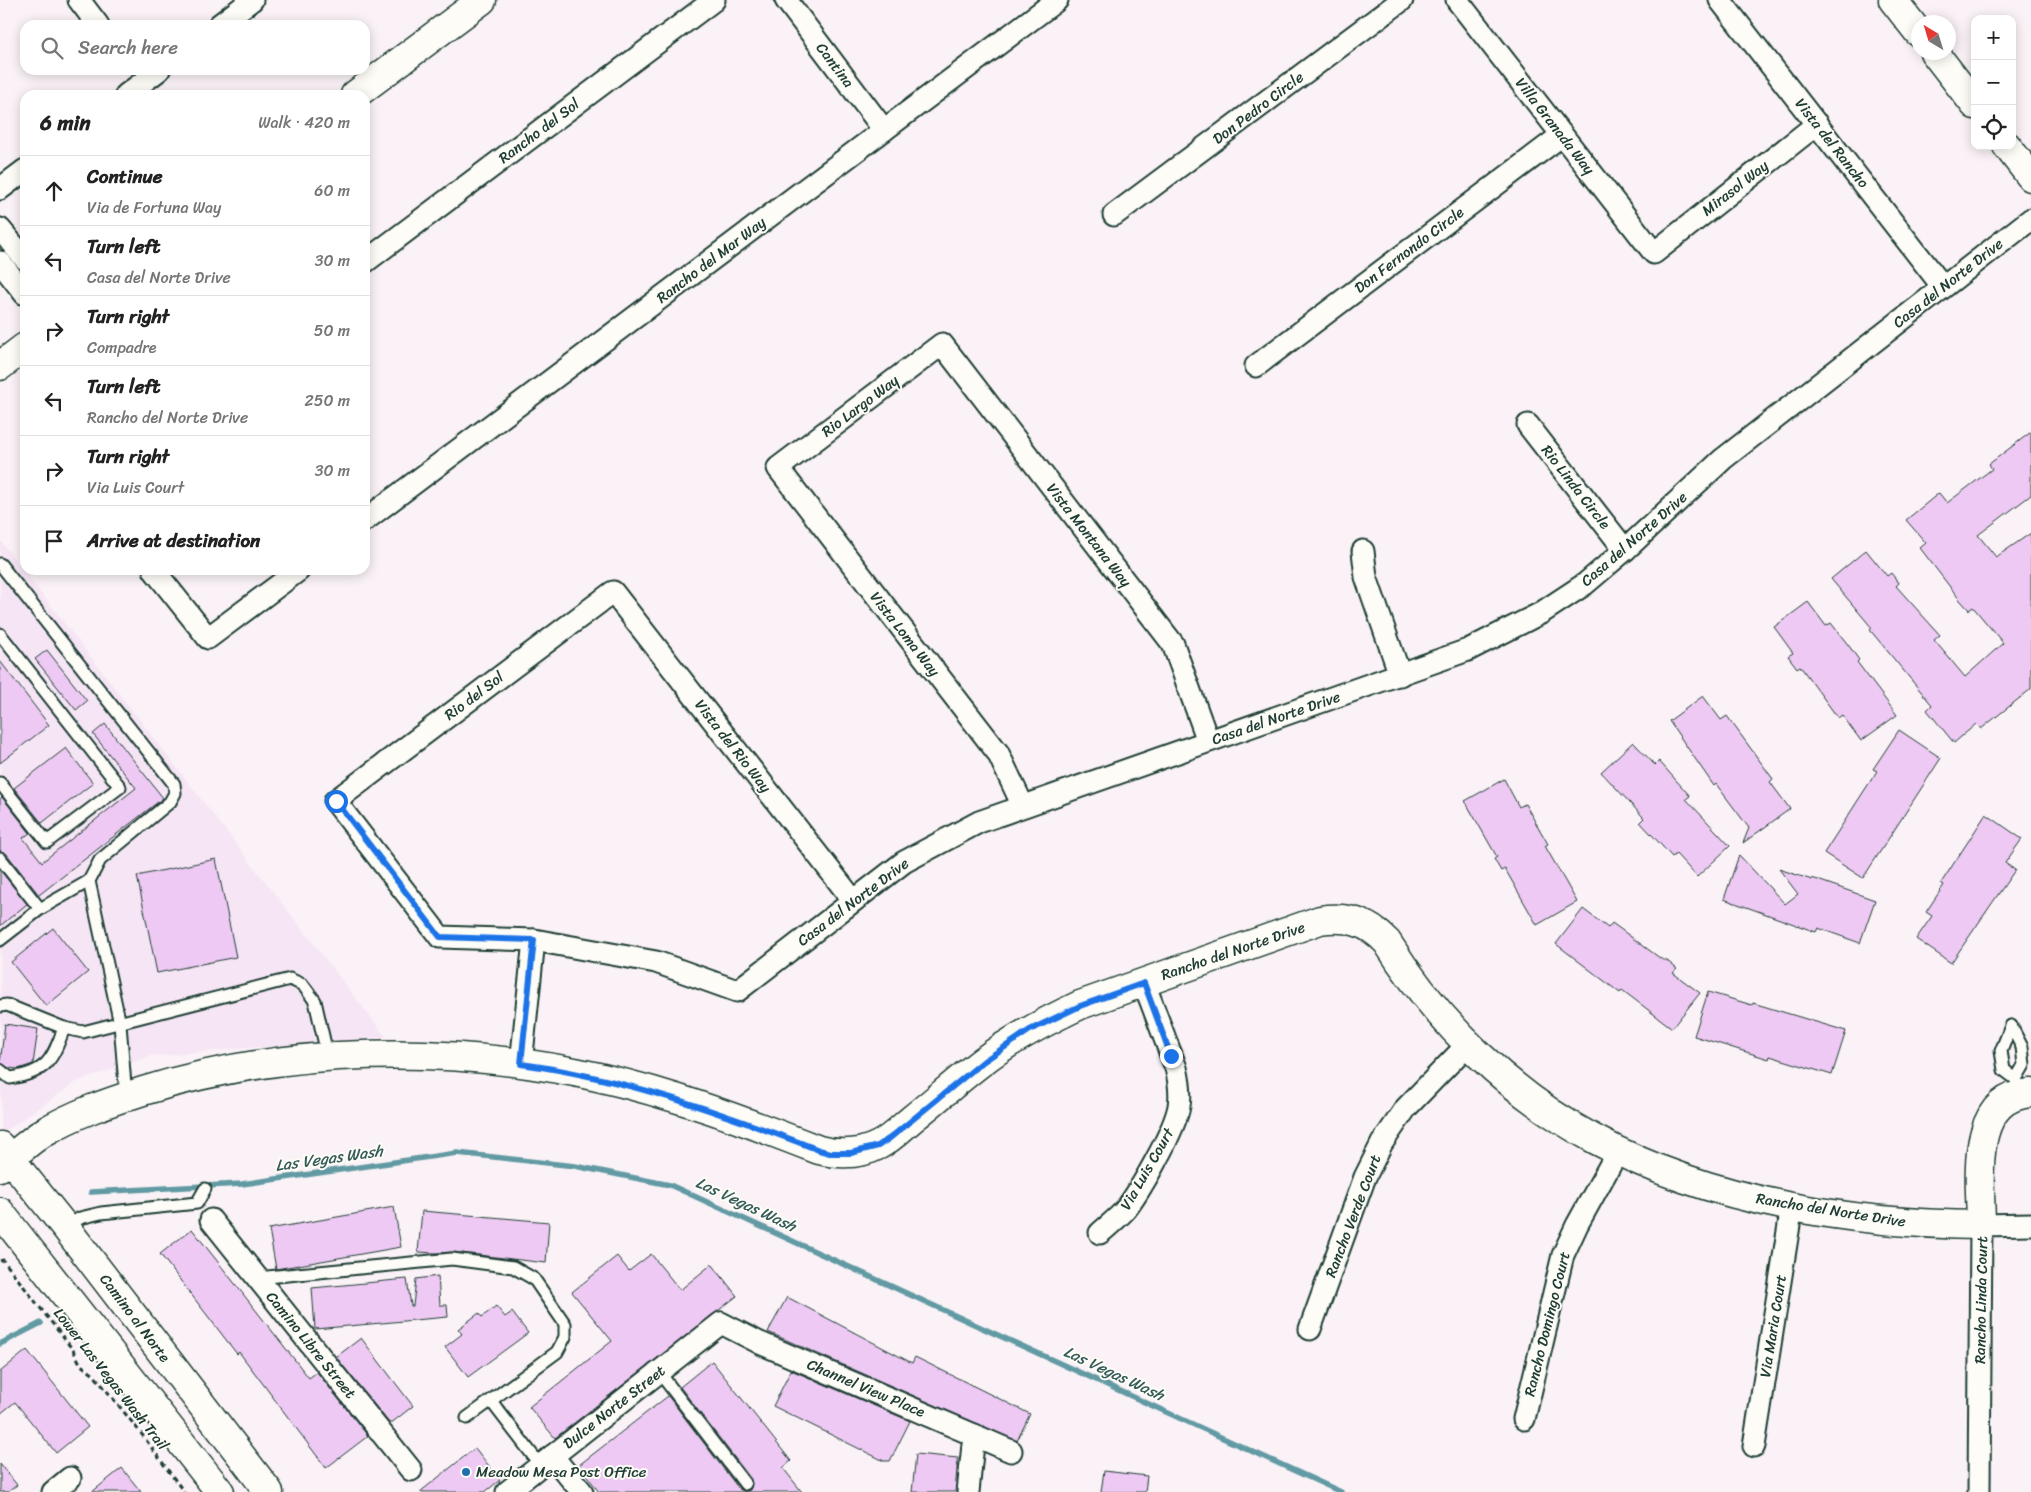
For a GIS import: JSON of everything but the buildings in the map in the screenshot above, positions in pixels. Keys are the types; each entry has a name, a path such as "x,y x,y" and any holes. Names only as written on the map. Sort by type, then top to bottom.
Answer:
{"street":[{"path":"79,0 94,20"},
{"path":"226,20 252,0"},
{"path":"362,90 482,0"},
{"name":"Rancho del Sol","path":"370,258 714,0"},
{"name":"Cantina","path":"786,0 884,130"},
{"name":"Don Pedro Circle","path":"1114,215 1402,0"},
{"name":"Villa Granada Way","path":"1457,0 1654,253"},
{"name":"Vista del Rancho","path":"1720,0 1943,287"},
{"path":"1894,0 1911,23"},
{"name":"Rancho del Mar Way","path":"370,516 884,130 1050,2"},
{"path":"1940,60 1971,100"},
{"path":"131,90 144,75"},
{"name":"Mirasol Way","path":"1654,253 1817,124"},
{"name":"Don Fernondo Circle","path":"1256,366 1562,135"},
{"path":"2010,150 2031,177"},
{"path":"0,189 20,174"},
{"name":"Casa del Norte Drive","path":"440,937 534,940 656,962 737,991 904,862 979,822 1468,650 1541,614 1585,584 1625,550 1723,459 2031,218"},
{"path":"0,229 20,253"},
{"path":"0,262 20,288"},
{"name":"Rio Largo Way","path":"778,468 942,344"},
{"name":"Vista Montana Way","path":"942,344 1173,644 1208,741"},
{"path":"0,366 20,351"},
{"name":"Rio Linda Circle","path":"1528,425 1625,550"},
{"name":"Vista Loma Way","path":"778,468 998,753 1022,806"},
{"path":"1363,551 1366,577 1400,675"},
{"path":"158,575 208,638 292,575"},
{"name":"Rio del Sol","path":"440,937 336,801 613,592"},
{"name":"Vista del Rio Way","path":"613,592 853,900"},
{"name":"Rancho del Norte Drive","path":"3,1157 58,1124 126,1097 199,1076 250,1066 328,1058 403,1055 438,1056 521,1064 598,1077 691,1103 819,1150 830,1153 851,1153 872,1148 890,1138 984,1061 1030,1030 1080,1006 1320,920 1345,918 1368,926 1382,937 1434,1008 1468,1044 1509,1082 1537,1103 1597,1141 1676,1175 1718,1189 1792,1206 1890,1221 1935,1225 2031,1224"},
{"path":"521,1064 534,940"},
{"name":"Via Luis Court","path":"1100,1233 1120,1216 1135,1196 1171,1130 1179,1105 1179,1080 1176,1068 1144,983"},
{"name":"Rancho Verde Court","path":"1310,1329 1366,1177 1382,1143 1406,1108 1468,1044"},
{"name":"Rancho Linda Court","path":"1979,1492 1982,1138 1994,1112 2022,1090"},
{"name":"Rancho Domingo Court","path":"1524,1419 1563,1255 1618,1150"},
{"name":"Camino al Norte","path":"3,1157 66,1228 269,1492"},
{"name":"Via Maria Court","path":"1754,1446 1792,1206"},
{"path":"0,1212 220,1492"},
{"name":"Camino Libre Street","path":"211,1220 411,1470"},
{"name":"Dulce Norte Street","path":"507,1492 721,1323"},
{"name":"Channel View Place","path":"721,1323 760,1343 1011,1451"},
{"path":"968,1492 974,1435"},
{"path":"546,1461 582,1492"},
{"path":"53,1492 70,1478"}],"lane":[{"path":"0,564 174,784 175,793 170,802 100,860 89,881 40,909 0,940"},
{"path":"0,634 120,787 47,842 0,783"},
{"path":"0,858 40,909"},
{"path":"89,881 120,1024 126,1097"},
{"path":"0,1006 7,1005 64,1028 83,1032 290,979 304,985 315,1001 328,1058"},
{"path":"0,1070 10,1078 39,1071 55,1052 64,1028"},
{"path":"66,1228 80,1218 101,1213 196,1203 205,1189"},
{"path":"257,1278 452,1259 513,1267 534,1279 565,1324 564,1337 557,1352 467,1418"},
{"path":"659,1372 745,1484"},
{"path":"491,1401 546,1461"}],"path":[{"name":"Lower Las Vegas Wash Trail","path":"0,1262 3,1260 73,1350 81,1365 94,1375 140,1432 184,1492"}],"shaded area":[{"path":"0,540 20,566 20,575 27,575 386,1037 151,1056 78,1081 1,1134"}],"waterway":[{"name":"Las Vegas Wash","path":"91,1192 242,1184 457,1153 575,1166 670,1185 1341,1492"},
{"path":"0,1344 41,1323"}],"place":[{"name":"Meadow Mesa Post Office","path":"466,1472"}],"route":[{"path":"336,801 440,937 534,940 521,1064 598,1077 645,1089 691,1103 819,1150 840,1154 865,1151 878,1146 984,1061 1030,1030 1080,1006 1144,983 1171,1056"}]}
